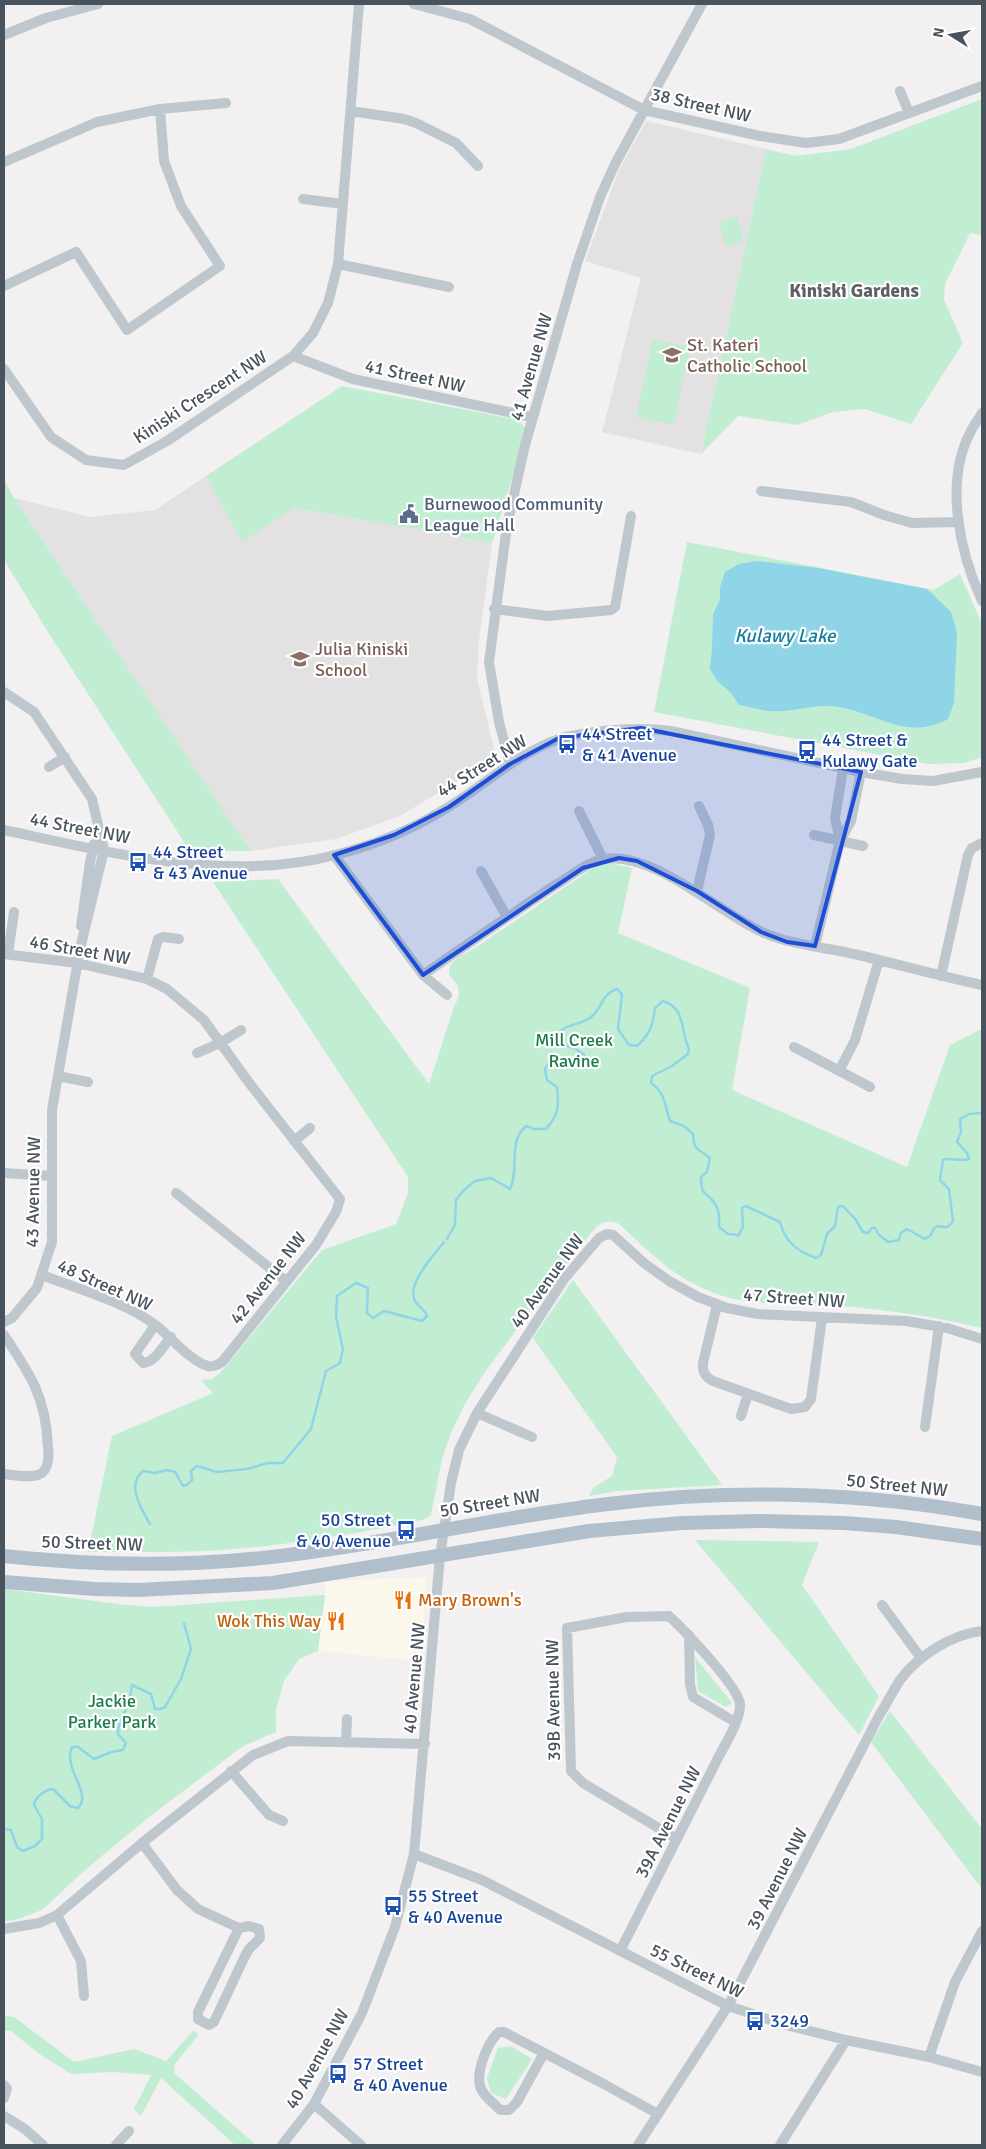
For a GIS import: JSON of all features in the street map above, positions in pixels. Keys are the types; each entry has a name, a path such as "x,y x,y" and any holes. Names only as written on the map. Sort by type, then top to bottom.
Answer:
{"main road":[{"name":"50 Street NW","path":"4,1556 84,1562 198,1563 281,1556 608,1504 724,1495 852,1498 916,1504 982,1514"},
{"path":"4,1582 95,1589 138,1590 273,1583 589,1531 691,1522 759,1520 844,1523 896,1527 982,1539"}],"street":[{"path":"4,35 46,18 98,4"},
{"name":"Kiniski Crescent NW","path":"4,369 56,442 86,460 124,464 167,441 293,356 313,333 328,303 338,264 359,4"},
{"name":"38 Street NW","path":"414,4 470,19 644,110 760,136 806,143 839,139 982,86"},
{"name":"41 Avenue NW","path":"510,764 499,722 489,662 494,609 506,526 532,417 593,216 615,164 701,4"},
{"path":"900,91 908,113"},
{"path":"4,162 97,122 160,109 226,103"},
{"path":"4,286 76,252 127,330 220,266 181,206 164,161 160,109"},
{"path":"351,110 404,119 416,123 456,143 478,166"},
{"path":"302,199 344,204"},
{"path":"338,264 449,287"},
{"name":"41 Street NW","path":"293,356 352,379 532,417"},
{"path":"982,413 969,434 962,457 958,476 957,522 970,574 982,601"},
{"path":"761,491 851,502 884,515 912,523 957,522"},
{"path":"494,609 548,616 611,610 615,607 631,516"},
{"path":"4,692 34,712 65,756 92,799 98,834 104,850"},
{"name":"44 Street NW","path":"4,830 92,848 195,864 232,867 281,865 334,855 394,835 449,807 510,764 559,738 601,731 641,728 671,731 843,769 902,779 933,781 982,772"},
{"path":"49,768 65,756"},
{"path":"840,841 835,818 843,769"},
{"path":"816,946 840,841 851,821 860,772"},
{"path":"697,891 710,836 708,825 699,806"},
{"path":"579,811 603,859"},
{"name":"43 Avenue NW","path":"80,949 79,937 92,848 98,834"},
{"path":"814,835 863,846"},
{"path":"941,976 968,855 972,848 982,843"},
{"name":"43 Avenue NW","path":"4,1322 12,1318 37,1288 52,1242 52,1110 77,963 104,850"},
{"path":"334,855 423,975 447,995"},
{"path":"423,975 507,917 583,868 603,859 619,858 637,861 697,891 761,932 787,942 816,946 879,960 982,986"},
{"path":"481,870 507,917"},
{"name":"46 Street NW","path":"14,912 6,954 77,963 147,979 167,988 188,1004 204,1020 340,1199"},
{"name":"46 Street NW","path":"147,979 158,939 163,937 179,939"},
{"path":"839,1071 855,1040 879,960"},
{"path":"197,1053 220,1043 241,1030"},
{"path":"794,1048 870,1087"},
{"path":"58,1076 88,1082"},
{"path":"294,1140 310,1128"},
{"path":"4,1173 52,1176"},
{"path":"176,1194 286,1282"},
{"name":"42 Avenue NW","path":"210,1367 222,1362 316,1245 336,1212 340,1199"},
{"name":"47 Street NW","path":"610,1234 620,1240 644,1263 669,1281 689,1293 717,1305 758,1314 893,1320 939,1326 982,1338"},
{"name":"40 Avenue NW","path":"282,2145 314,2104 362,2013 395,1926 414,1854 440,1556 451,1483 459,1450 477,1413 564,1279 599,1238 610,1234"},
{"name":"48 Street NW","path":"42,1275 140,1314 171,1337 198,1362 210,1367"},
{"path":"717,1305 703,1363 704,1373 713,1381 792,1409 804,1407 812,1395 822,1318"},
{"name":"48 Street NW","path":"155,1325 135,1354 143,1363 152,1359 171,1337"},
{"path":"925,1427 939,1326"},
{"path":"4,1335 30,1374 41,1398 47,1422 48,1461 41,1474 32,1476 4,1474"},
{"path":"741,1416 748,1394"},
{"path":"477,1413 532,1437"},
{"path":"882,1605 921,1658"},
{"name":"39B Avenue NW","path":"677,1839 582,1783 571,1771 567,1628 627,1617 669,1616 690,1635"},
{"name":"39 Avenue NW","path":"638,2145 728,2006 880,1714 901,1680 921,1658 951,1640 982,1631"},
{"path":"690,1635 690,1684 693,1697 735,1722"},
{"name":"39A Avenue NW","path":"620,1951 735,1722 740,1705 738,1696 690,1635"},
{"path":"346,1742 347,1718"},
{"path":"4,1929 39,1923 56,1915 142,1843 253,1755 288,1741 425,1744"},
{"path":"232,1771 269,1815 283,1821"},
{"path":"142,1843 177,1890 198,1909 239,1928 249,1926 259,1929 260,1938 249,1949 214,2022 209,2025 203,2024 198,2019 198,2012 239,1928"},
{"name":"55 Street NW","path":"414,1854 482,1880 728,2006 786,2025 846,2040 929,2057 982,2072"},
{"path":"56,1915 81,1961 84,1996"},
{"path":"929,2057 955,1982 982,1931"},
{"path":"544,2053 517,2102 509,2110 500,2110 482,2090 479,2082 482,2065 490,2045 499,2032 512,2035 658,2114"},
{"path":"780,2145 846,2040"},
{"path":"4,2085 7,2089 4,2098"},
{"path":"314,2104 361,2145"},
{"path":"4,2116 25,2129 43,2145"},
{"path":"116,2145 129,2131"}],"highlighted area":[{"path":"641,728 861,772 815,946 787,942 761,932 697,891 637,861 619,858 583,868 423,975 334,855 394,835 449,807 510,764 559,738"}],"shaded area":[{"name":"St. Kateri Catholic School","path":"646,121 766,149 701,454 602,432 641,278 585,261 619,170"},
{"name":"Julia Kiniski School","path":"206,476 242,541 294,508 492,543 479,640 477,678 496,758 400,816 336,839 251,851 14,498 90,517 155,510"},
{"path":"427,1577 421,1661 318,1651 326,1581"}],"green space":[{"path":"982,99 982,235 970,233 945,284 944,300 963,343 911,424 865,409 833,412 797,425 738,416 701,454 766,149 796,156 851,149"},
{"path":"737,217 744,241 726,246 719,223"},
{"path":"653,339 690,347 674,425 636,417"},
{"path":"342,386 519,420 527,430 492,543 294,508 242,542 206,476"},
{"path":"4,480 14,498 251,851 190,851 51,637 4,560"},
{"name":"Kulawy Lake","path":"687,542 934,590 960,574 982,624 982,757 964,763 929,764 654,712"},
{"name":"Mill Creek Ravine","path":"608,863 632,868 618,933 750,988 732,1090 907,1167 950,1045 982,1029 982,1328 941,1319 880,1310 818,1304 754,1302 729,1298 688,1281 653,1255 619,1224 605,1222 596,1227 549,1286 485,1372 466,1402 451,1433 442,1459 431,1515 423,1520 358,1533 247,1548 88,1552 112,1436 213,1393 201,1380 212,1379 220,1373 322,1250 396,1224 408,1193 408,1177 213,882 278,879 429,1084 459,994 458,986 449,975 449,970 454,961 599,864"},
{"path":"573,1280 722,1485 617,1491 589,1496 593,1488 612,1476 617,1457 533,1338"},
{"path":"695,1540 819,1542 802,1585 879,1696 859,1735"},
{"name":"Jackie Parker Park","path":"4,1589 153,1607 325,1595 318,1651 299,1659 284,1681 276,1710 276,1732 243,1746 149,1817 85,1870 42,1910 15,1920 4,1921"},
{"path":"695,1657 732,1703 726,1707 698,1691"},
{"path":"890,1711 982,1829 982,1889 871,1742"},
{"path":"4,2016 14,2017 74,2062 134,2049 166,2061 193,2031 199,2034 175,2064 174,2073 256,2145 235,2145 161,2078 141,2116 134,2109 151,2075 113,2072 71,2074 38,2053 11,2031 4,2031"},
{"path":"511,2046 532,2059 506,2099 491,2093 487,2078 498,2048"}],"water":[{"name":"Kulawy Lake","path":"757,561 818,568 927,589 951,612 957,633 954,703 948,719 917,728 889,723 846,708 830,706 776,711 739,705 731,693 717,681 710,669 713,614 720,600 720,587 725,572 739,564"}],"waterway":[{"path":"447,1239 455,1225 456,1200 464,1190 475,1181 491,1178 510,1189 514,1173 515,1148 520,1132 526,1126 534,1129 546,1129 556,1114 558,1105 557,1087 547,1080 545,1069 549,1062 557,1058 576,1067 582,1064 584,1055 576,1049 558,1042 556,1036 563,1029 591,1017 598,1010 604,998 617,989 622,994 618,1029 629,1045 637,1046 645,1037 652,1024 655,1008 663,1001 670,1004 679,1014 689,1049 688,1054 672,1066 652,1076 651,1083 662,1095 670,1121 684,1126 693,1134 696,1147 710,1158 707,1172 701,1177 702,1188 718,1209 719,1227 728,1234 739,1235 743,1226 742,1208 746,1206 780,1222 785,1235 793,1245 816,1258 821,1255 827,1234 835,1226 838,1207 843,1206 856,1220 863,1232 868,1233 872,1228 875,1228 879,1235 888,1242 899,1240 901,1233 907,1229 925,1239 931,1235 934,1228 938,1226 947,1227 953,1221 949,1189 940,1180 943,1160 969,1159 967,1153 957,1142 961,1132 960,1119 969,1114 982,1113"},
{"path":"150,1524 139,1504 135,1490 138,1476 143,1471 155,1473 167,1470 175,1472 183,1486 192,1480 191,1471 197,1466 217,1472 247,1469 268,1463 283,1463 311,1429 326,1371 340,1363 343,1349 336,1317 337,1296 356,1283 368,1288 367,1313 373,1318 384,1311 422,1321 427,1316 415,1301 413,1294 414,1286 422,1270 444,1242"},
{"path":"4,1829 11,1830 17,1847 23,1851 35,1846 42,1839 42,1819 34,1805 36,1799 41,1794 53,1789 70,1806 78,1808 82,1802 82,1795 71,1763 72,1747 78,1747 94,1759 111,1752 123,1750 126,1743 118,1734 118,1728 129,1702 132,1685 151,1694 155,1709 165,1707 181,1679 191,1649 184,1623"}],"place":[{"name":"St. Kateri Catholic School","path":"672,355"},
{"name":"Burnewood Community League Hall","path":"409,514"},
{"name":"Julia Kiniski School","path":"300,659"},
{"name":"44 Street & 41 Avenue","path":"567,744"},
{"name":"44 Street & Kulawy Gate","path":"807,750"},
{"name":"44 Street & 43 Avenue","path":"138,862"},
{"name":"50 Street & 40 Avenue","path":"406,1530"},
{"name":"Mary Brown's","path":"403,1600"},
{"name":"Wok This Way","path":"336,1621"},
{"name":"55 Street & 40 Avenue","path":"393,1906"},
{"name":"3249","path":"755,2021"},
{"name":"57 Street & 40 Avenue","path":"338,2074"}],"district":[{"name":"Kiniski Gardens","path":"854,291"}]}
